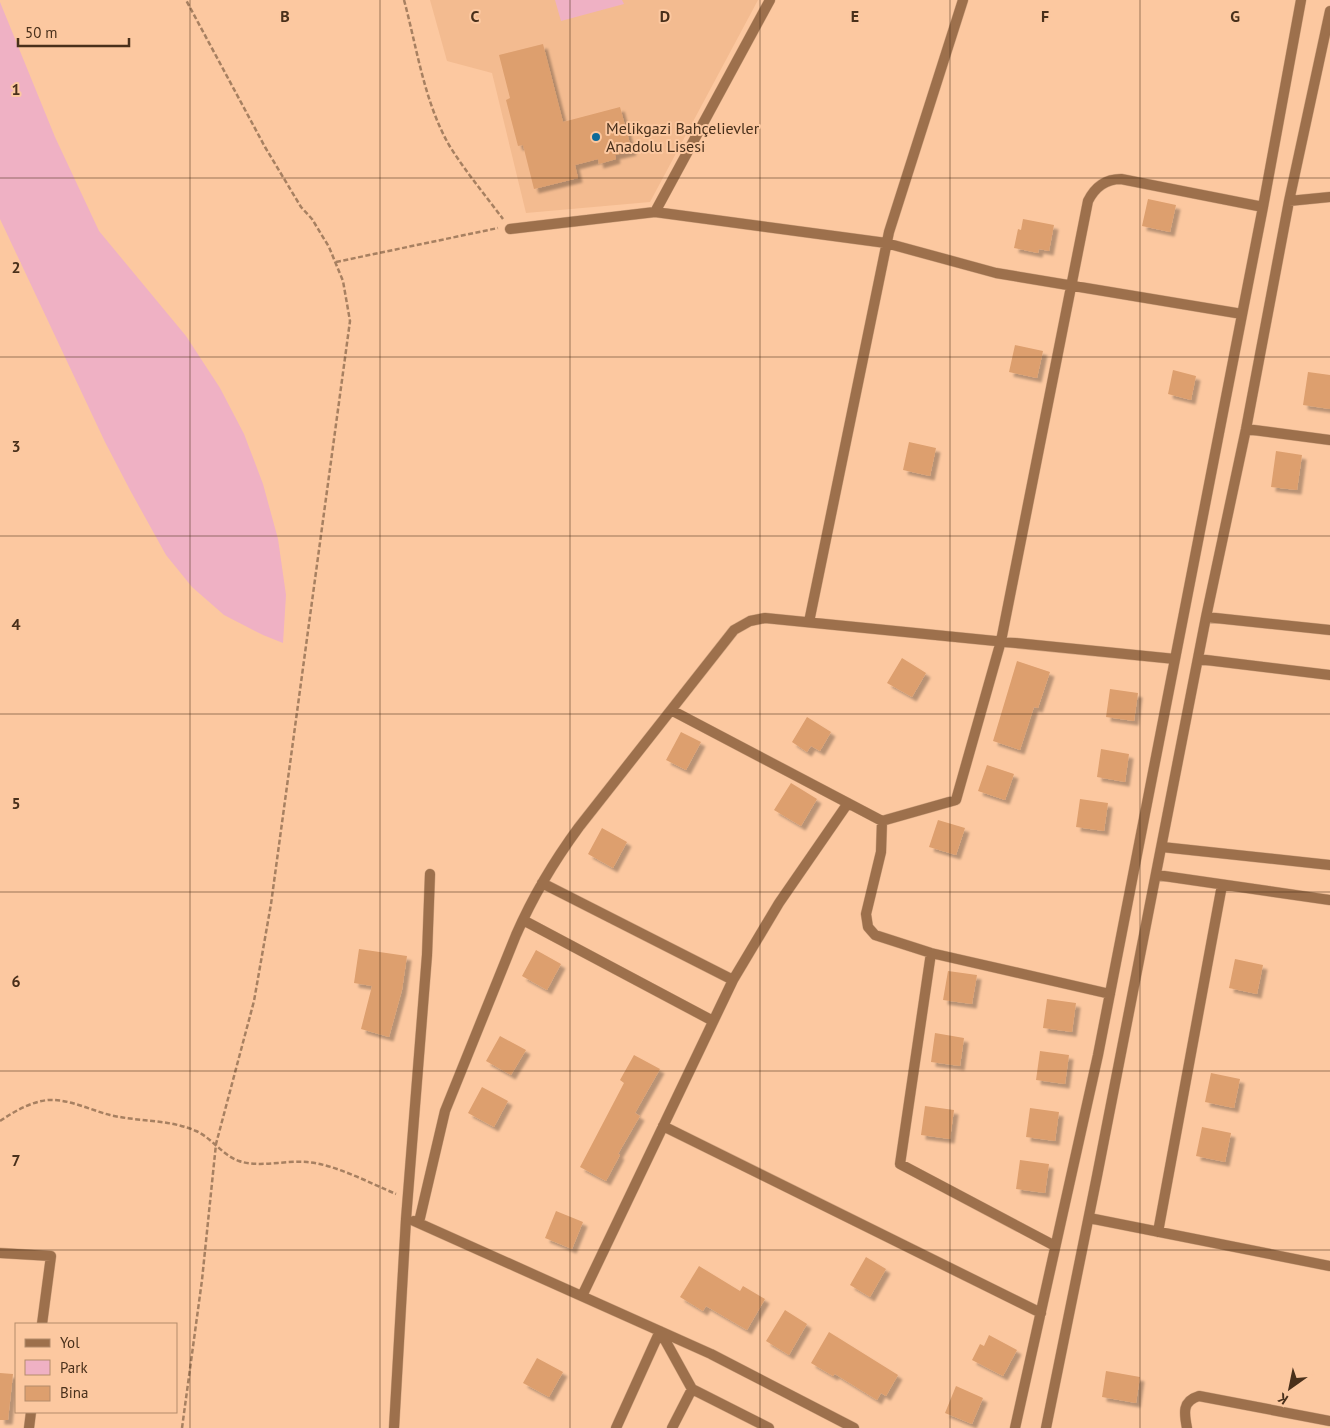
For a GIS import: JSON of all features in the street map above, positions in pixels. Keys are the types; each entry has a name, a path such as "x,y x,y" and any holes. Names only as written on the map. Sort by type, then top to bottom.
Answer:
{"street":[{"path":"655,212 770,0"},
{"path":"809,622 886,243 963,0"},
{"path":"1015,1428 1110,994 1263,207 1301,0"},
{"path":"1046,1428 1089,1218 1206,616 1246,429 1289,201 1330,12"},
{"path":"671,710 882,821 956,800 1001,641 1088,201 1097,187 1104,182 1121,179 1263,207"},
{"path":"1289,201 1330,197"},
{"path":"509,227 655,212 886,243 996,273 1242,314"},
{"path":"1246,429 1330,440"},
{"path":"1206,616 1330,630"},
{"path":"419,1222 445,1111 523,920 542,883 579,827 727,638 743,624 765,618 1175,659"},
{"path":"1198,659 1330,675"},
{"path":"582,1296 733,980 784,896 848,803"},
{"path":"882,821 881,852 866,914 868,927 875,935 879,938 931,954 1110,994"},
{"path":"1162,847 1330,865"},
{"path":"394,1428 406,1219 427,954 430,874"},
{"path":"1156,875 1330,900"},
{"path":"542,883 733,980"},
{"path":"1158,1232 1222,885"},
{"path":"523,920 713,1021"},
{"path":"931,954 900,1164 1055,1246"},
{"path":"663,1126 1041,1313"},
{"path":"1089,1218 1330,1266"},
{"path":"406,1219 419,1222 711,1354 854,1428"},
{"path":"0,1254 51,1256 42,1323"},
{"path":"660,1331 692,1389 769,1428"},
{"path":"616,1428 660,1331"},
{"path":"672,1428 692,1389"},
{"path":"1187,1428 1184,1408 1190,1400 1199,1396 1330,1421"},
{"path":"29,1428 31,1413"}],"path":[{"path":"182,1428 202,1280 216,1144 254,1001 281,833 289,761 350,321 346,294 336,262 321,233 301,207 265,146 186,0"},
{"path":"336,262 509,227 450,146 442,130 428,96 404,0"},
{"path":"0,1121 31,1104 58,1100 111,1115 184,1126 198,1132 216,1144 230,1157 245,1162 292,1161 322,1164 408,1199"}],"shaded area":[{"name":"Melikgazi Bahçelievler Anadolu Lisesi","path":"430,0 758,0 650,202 526,213 492,73 447,61"}],"green space":[{"path":"555,0 622,0 624,4 561,21"},
{"path":"0,2 55,137 99,231 186,336 220,388 244,434 263,484 278,539 286,595 283,643 224,615 192,587 166,555 105,442 0,219"}],"building":[{"path":"543,44 563,122 620,107 632,151 615,155 616,159 599,164 598,159 575,165 578,178 534,189 523,145 518,146 506,100 510,98 499,55"},
{"path":"1148,199 1176,205 1170,232 1142,226"},
{"path":"1023,219 1054,225 1049,251 1039,249 1038,253 1014,248 1018,229 1021,230"},
{"path":"1015,345 1043,351 1037,378 1009,372"},
{"path":"1173,370 1196,376 1191,400 1168,394"},
{"path":"1308,372 1330,375 1330,409 1303,405"},
{"path":"909,442 936,448 930,476 903,470"},
{"path":"1276,451 1302,455 1297,490 1271,487"},
{"path":"902,658 926,673 912,697 887,683"},
{"path":"1017,661 1050,672 1038,708 1034,707 1020,750 993,741"},
{"path":"1110,689 1138,693 1134,721 1106,717"},
{"path":"807,717 831,732 820,751 811,746 807,752 792,742"},
{"path":"681,732 701,742 686,770 666,760"},
{"path":"1101,749 1129,754 1125,782 1097,777"},
{"path":"987,765 1014,774 1005,800 978,791"},
{"path":"791,783 817,799 801,826 774,810"},
{"path":"1080,799 1108,803 1104,831 1076,827"},
{"path":"938,820 965,828 956,855 929,847"},
{"path":"602,828 627,842 613,868 588,854"},
{"path":"359,949 407,956 402,990 389,1037 361,1029 372,986 354,983"},
{"path":"536,950 561,964 547,990 522,976"},
{"path":"1235,959 1263,965 1257,994 1229,988"},
{"path":"948,971 977,975 972,1004 943,1000"},
{"path":"1047,999 1076,1003 1072,1032 1043,1028"},
{"path":"935,1033 964,1038 960,1066 931,1062"},
{"path":"500,1036 526,1050 511,1075 486,1061"},
{"path":"1040,1051 1069,1055 1065,1084 1036,1080"},
{"path":"634,1055 660,1069 635,1113 640,1116 618,1154 620,1155 606,1181 580,1167 624,1083 620,1080"},
{"path":"1211,1073 1240,1079 1234,1108 1205,1102"},
{"path":"482,1087 508,1101 494,1127 468,1113"},
{"path":"925,1106 954,1110 950,1139 921,1135"},
{"path":"1030,1108 1059,1112 1055,1141 1026,1137"},
{"path":"1202,1127 1231,1133 1225,1162 1196,1156"},
{"path":"1020,1160 1049,1164 1045,1193 1016,1189"},
{"path":"556,1211 583,1222 572,1249 545,1238"},
{"path":"866,1257 886,1269 870,1297 850,1285"},
{"path":"699,1266 740,1291 743,1286 765,1299 747,1330 706,1306 703,1311 680,1297"},
{"path":"785,1310 807,1324 789,1355 766,1341"},
{"path":"829,1332 898,1375 886,1396 881,1393 877,1400 835,1374 833,1376 811,1363"},
{"path":"989,1335 1017,1350 1003,1376 972,1360 980,1344 984,1346"},
{"path":"537,1358 563,1372 549,1397 523,1383"},
{"path":"1106,1371 1140,1377 1136,1403 1102,1397"},
{"path":"0,1373 13,1374 8,1420 0,1420"},
{"path":"956,1386 983,1398 972,1424 945,1413"}],"place":[{"name":"Melikgazi Bahçelievler Anadolu Lisesi","path":"596,137"}]}
